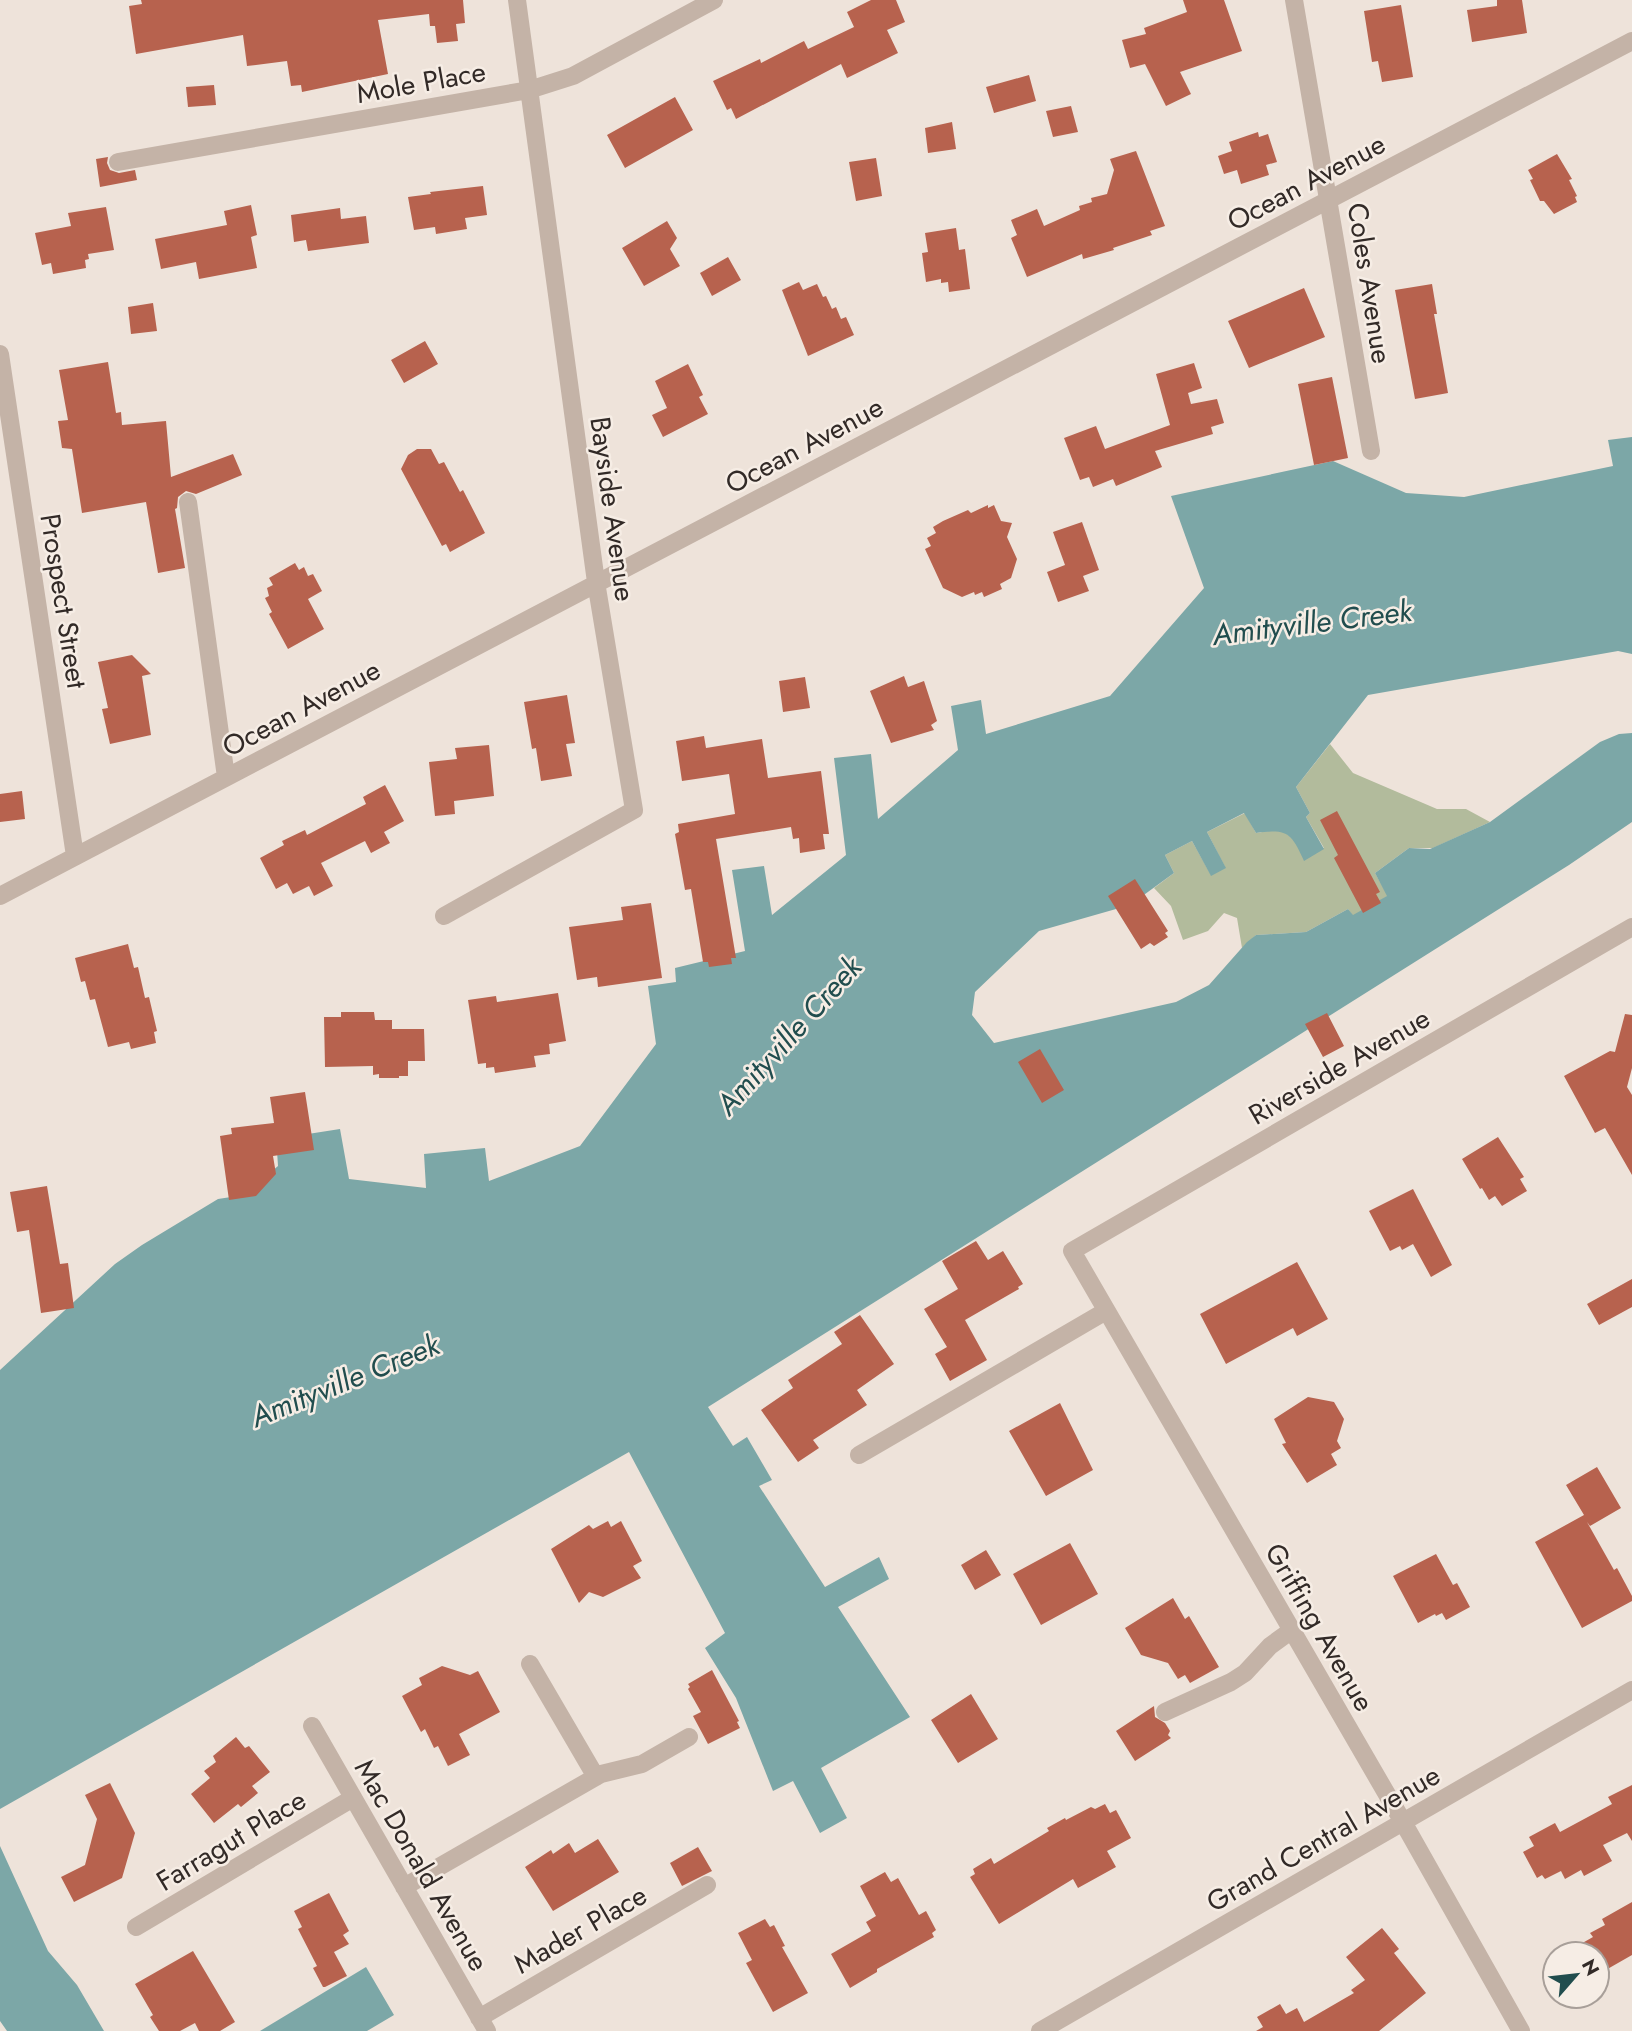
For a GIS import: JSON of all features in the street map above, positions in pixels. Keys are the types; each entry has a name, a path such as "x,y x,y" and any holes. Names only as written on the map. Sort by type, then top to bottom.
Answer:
{"street":[{"name":"Bayside Avenue","path":"444,916 634,810 596,582 517,0"},
{"name":"Mole Place","path":"118,162 528,90 573,76 714,0"},
{"name":"Coles Avenue","path":"1294,0 1371,451"},
{"name":"Ocean Avenue","path":"0,896 1632,41"},
{"name":"Prospect Street","path":"0,354 75,856"},
{"path":"188,502 226,777"},
{"name":"Riverside Avenue","path":"1072,1251 1632,927"},
{"name":"Griffing Avenue","path":"1072,1251 1521,2031"},
{"path":"859,1455 1106,1311"},
{"path":"1165,1712 1245,1673 1269,1646 1292,1630"},
{"path":"530,1664 596,1777"},
{"name":"Grand Central Avenue","path":"1040,2031 1632,1690"},
{"name":"Mac Donald Avenue","path":"312,1726 483,2024"},
{"path":"404,1886 596,1777 642,1764 689,1737"},
{"name":"Farragut Place","path":"135,1927 353,1798"},
{"name":"Mader Place","path":"483,2024 707,1885"}],"green space":[{"path":"1330,744 1353,773 1437,809 1466,809 1490,822 1433,848 1409,848 1375,873 1388,896 1353,916 1348,909 1306,932 1256,935 1242,948 1237,918 1224,913 1208,931 1183,940 1171,906 1154,888 1174,873 1165,855 1192,841 1211,875 1225,867 1207,832 1245,813 1256,833 1276,830 1285,832 1295,841 1324,848 1306,817 1310,813 1296,787"}],"water":[{"name":"Amityville Creek","path":"1632,437 1632,654 1618,651 1368,695 1296,787 1310,813 1306,817 1324,849 1304,861 1291,838 1281,832 1256,833 1244,813 1207,832 1226,868 1211,876 1192,841 1165,855 1174,873 1130,905 1039,931 975,992 972,1015 994,1043 1176,1002 1209,985 1256,935 1306,932 1348,909 1353,915 1387,896 1375,873 1409,848 1430,849 1490,822 1600,742 1619,734 1632,733 1632,822 1569,865 708,1407 733,1446 747,1437 772,1480 759,1486 825,1587 879,1557 889,1579 838,1607 910,1717 821,1768 847,1818 820,1833 793,1781 773,1791 736,1698 705,1648 725,1633 629,1452 0,1809 0,1370 115,1264 218,1199 244,1195 278,1166 277,1151 308,1134 340,1129 349,1179 426,1188 424,1154 485,1148 489,1181 580,1146 656,1044 648,986 676,982 675,968 745,951 732,870 764,866 772,915 846,855 834,758 871,754 878,819 958,750 951,706 981,700 986,734 1110,696 1204,588 1171,496 1333,461 1406,493 1464,497 1613,466 1608,440"},
{"path":"0,1846 48,1951 77,1985 104,2031 7,2031 0,2021"},
{"path":"366,1967 394,2015 367,2031 260,2031"}],"building":[{"path":"141,0 463,0 465,23 456,24 458,41 437,43 435,26 430,26 429,14 378,20 388,74 302,92 301,85 291,86 287,61 247,66 243,35 136,54 129,6 142,4"},
{"path":"871,0 896,0 905,22 887,30 898,53 847,78 841,64 736,119 731,108 727,110 713,81 760,59 761,63 804,41 808,49 854,27 847,12"},
{"path":"1183,0 1224,0 1242,51 1180,72 1191,94 1166,106 1145,64 1130,68 1122,40 1146,34 1144,28 1187,12"},
{"path":"1497,0 1522,0 1527,33 1472,42 1467,10 1497,6"},
{"path":"1401,5 1413,77 1382,82 1378,61 1372,62 1364,11"},
{"path":"1029,75 1036,101 994,113 986,87"},
{"path":"214,85 216,105 188,107 186,87"},
{"path":"675,97 693,130 625,168 607,135"},
{"path":"1071,106 1078,132 1053,137 1046,111"},
{"path":"952,122 956,149 928,153 925,128"},
{"path":"1258,132 1259,137 1268,134 1277,162 1266,165 1269,175 1241,184 1237,170 1224,174 1218,156 1232,151 1229,142"},
{"path":"1136,151 1165,226 1150,231 1152,235 1113,248 1114,250 1083,259 1082,254 1027,277 1011,238 1017,235 1011,220 1037,209 1044,226 1080,210 1079,206 1092,202 1091,198 1107,194 1114,170 1110,159"},
{"path":"1557,154 1572,179 1569,180 1577,202 1554,214 1544,201 1540,201 1528,170"},
{"path":"108,157 110,170 119,173 135,170 137,180 100,187 96,159"},
{"path":"876,158 882,196 856,201 849,162"},
{"path":"483,186 487,215 465,218 467,229 436,234 435,227 414,230 408,197"},
{"path":"251,205 257,235 251,237 257,268 199,279 196,262 161,269 155,239 227,225 224,211"},
{"path":"106,207 114,250 88,254 89,259 85,260 86,268 53,274 51,263 42,265 35,233 71,226 68,213"},
{"path":"340,208 341,219 366,216 369,243 308,251 306,240 294,242 291,215"},
{"path":"667,221 677,238 670,249 680,266 644,286 622,248"},
{"path":"956,228 959,250 965,249 970,289 949,292 948,282 941,283 941,279 926,282 922,253 928,252 925,233"},
{"path":"728,257 741,280 712,296 700,273"},
{"path":"799,282 803,290 817,284 832,309 836,307 841,319 846,317 854,335 808,356 782,290"},
{"path":"1432,284 1437,314 1434,314 1448,393 1415,399 1395,290"},
{"path":"1304,288 1325,337 1249,368 1228,321"},
{"path":"153,303 157,331 131,334 128,307"},
{"path":"425,341 438,364 404,383 391,360"},
{"path":"108,362 116,413 121,412 122,425 166,421 171,477 233,454 242,475 196,494 186,491 178,497 175,509 185,568 158,573 146,502 82,513 72,449 62,448 58,421 68,420 59,370"},
{"path":"1194,363 1202,388 1188,393 1191,404 1217,399 1224,423 1211,427 1213,434 1155,451 1162,467 1116,486 1113,479 1093,487 1089,477 1080,480 1064,438 1096,426 1105,449 1170,425 1156,374"},
{"path":"688,364 703,395 699,397 708,414 663,437 652,415 667,408 655,381"},
{"path":"1332,377 1348,458 1314,465 1298,384"},
{"path":"417,449 431,449 439,464 444,462 460,492 463,490 485,533 450,552 446,544 442,546 401,469 408,455"},
{"path":"988,505 988,508 994,505 1001,521 1012,523 1007,537 1017,559 1011,578 1000,584 1002,589 984,597 982,592 975,595 974,592 962,597 943,588 925,549 931,546 927,538 936,533 933,527 943,521"},
{"path":"1082,522 1099,570 1083,576 1089,591 1058,602 1047,572 1065,565 1053,532"},
{"path":"295,563 299,570 304,567 308,576 313,574 322,591 308,599 324,629 288,649 269,614 272,612 265,598 269,596 267,588 273,585 269,578"},
{"path":"132,655 151,674 142,676 151,735 110,744 102,709 108,708 98,662"},
{"path":"904,676 908,687 924,681 937,721 931,725 934,730 891,743 870,691"},
{"path":"805,677 810,708 783,712 779,681"},
{"path":"567,695 575,743 566,744 572,776 541,781 524,702"},
{"path":"704,736 706,748 762,739 768,778 821,771 829,834 823,834 825,849 800,853 799,838 793,839 791,827 716,839 736,958 731,958 732,964 709,967 708,962 703,962 691,889 685,890 675,834 679,832 678,824 735,814 729,774 682,781 676,741"},
{"path":"489,745 494,796 454,801 455,814 435,816 429,762 457,759 455,748"},
{"path":"385,785 404,821 384,832 390,843 371,853 365,841 321,863 333,886 314,896 309,886 293,894 287,883 276,889 260,858 284,845 282,841 305,830 307,835 366,804 363,797"},
{"path":"22,791 25,819 0,822 0,794"},
{"path":"1337,811 1380,892 1376,894 1381,903 1363,913 1334,858 1338,855 1320,820"},
{"path":"1135,879 1168,931 1165,933 1168,937 1154,946 1150,943 1141,949 1108,896"},
{"path":"651,903 662,978 598,987 597,977 577,980 569,927 623,920 621,907"},
{"path":"128,944 134,968 138,967 145,998 149,997 157,1031 154,1032 156,1043 131,1049 129,1042 108,1047 95,999 90,1000 85,981 81,982 75,958"},
{"path":"558,993 566,1041 549,1044 550,1054 534,1056 536,1067 495,1073 494,1067 486,1068 486,1063 478,1064 468,1000 496,996 497,1002"},
{"path":"341,1012 374,1012 375,1020 392,1020 392,1029 424,1029 425,1061 408,1061 408,1076 399,1078 379,1078 379,1074 373,1075 373,1066 325,1067 324,1017 341,1017"},
{"path":"1327,1013 1344,1046 1323,1057 1305,1024"},
{"path":"1625,1014 1632,1015 1632,1068 1627,1087 1632,1095 1632,1175 1605,1128 1595,1133 1564,1076 1610,1051 1615,1052"},
{"path":"1040,1049 1064,1090 1042,1103 1018,1062"},
{"path":"305,1092 314,1150 273,1156 276,1174 256,1196 229,1200 220,1136 232,1134 231,1128 274,1123 270,1097"},
{"path":"1498,1137 1524,1177 1520,1179 1527,1191 1502,1206 1495,1196 1489,1200 1462,1159"},
{"path":"47,1186 60,1264 68,1263 74,1308 41,1313 29,1230 17,1232 10,1192"},
{"path":"1413,1189 1452,1265 1431,1277 1413,1244 1402,1250 1400,1246 1390,1251 1369,1211"},
{"path":"976,1241 988,1260 1003,1251 1023,1284 1019,1289 965,1320 987,1360 950,1381 935,1354 947,1347 924,1309 958,1289 942,1261"},
{"path":"1297,1262 1328,1319 1297,1336 1293,1328 1226,1364 1200,1314"},
{"path":"1632,1279 1632,1307 1599,1325 1587,1304"},
{"path":"860,1315 894,1364 857,1390 867,1405 813,1440 819,1448 798,1462 761,1410 793,1388 788,1380 842,1344 834,1332"},
{"path":"1308,1397 1334,1402 1344,1419 1337,1441 1341,1448 1331,1454 1337,1465 1307,1483 1282,1444 1286,1443 1274,1419"},
{"path":"1060,1403 1093,1470 1046,1496 1009,1431"},
{"path":"1597,1467 1621,1508 1590,1526 1587,1522 1614,1570 1617,1568 1632,1601 1582,1628 1535,1542 1584,1515 1566,1485"},
{"path":"608,1521 611,1527 621,1521 642,1561 633,1566 641,1578 603,1597 589,1592 579,1603 551,1549 589,1525 593,1529"},
{"path":"1070,1543 1098,1594 1041,1625 1013,1574"},
{"path":"986,1550 1001,1575 975,1590 961,1565"},
{"path":"1436,1554 1453,1585 1457,1583 1470,1607 1446,1620 1442,1613 1418,1623 1393,1576"},
{"path":"1173,1598 1185,1619 1189,1616 1219,1667 1190,1683 1185,1675 1178,1679 1168,1663 1141,1655 1125,1628"},
{"path":"442,1666 470,1675 478,1671 500,1712 459,1734 470,1755 448,1766 438,1746 434,1748 425,1729 421,1732 402,1696 422,1685 419,1678"},
{"path":"712,1670 739,1721 737,1722 740,1728 708,1744 693,1716 701,1712 688,1689 688,1684"},
{"path":"971,1694 998,1739 958,1763 931,1720"},
{"path":"1154,1706 1155,1717 1165,1723 1171,1738 1135,1761 1116,1731"},
{"path":"236,1737 245,1748 249,1746 270,1772 252,1786 258,1793 241,1807 238,1804 214,1823 191,1794 210,1778 204,1771 216,1762 213,1756"},
{"path":"110,1783 135,1833 122,1878 74,1902 61,1877 85,1865 97,1819 85,1795"},
{"path":"1632,1785 1632,1841 1627,1833 1603,1845 1612,1861 1584,1876 1581,1870 1565,1879 1561,1871 1545,1879 1542,1875 1537,1878 1523,1852 1534,1846 1529,1837 1555,1823 1560,1832 1612,1804 1608,1797"},
{"path":"1105,1804 1110,1813 1116,1810 1131,1838 1107,1851 1116,1867 1078,1888 1073,1879 999,1924 970,1877 975,1874 973,1869 991,1858 994,1864 1049,1831 1047,1828 1065,1818 1066,1820 1091,1807 1095,1809"},
{"path":"598,1839 619,1872 553,1911 525,1867 551,1850 553,1854 569,1843 575,1853"},
{"path":"698,1847 712,1871 682,1886 670,1863"},
{"path":"885,1872 891,1882 898,1878 919,1915 926,1911 936,1930 932,1933 934,1937 877,1969 877,1972 850,1988 831,1954 871,1931 866,1922 876,1916 860,1886"},
{"path":"329,1893 349,1931 343,1935 349,1944 334,1952 347,1976 323,1987 313,1968 317,1966 298,1929 302,1927 294,1911"},
{"path":"1632,1902 1632,1955 1611,1967 1611,1940 1588,1940 1593,1937 1590,1933 1605,1925 1602,1919"},
{"path":"765,1919 770,1927 774,1925 785,1946 782,1947 808,1993 773,2012 746,1963 752,1960 738,1933"},
{"path":"1382,1928 1399,1949 1394,1953 1426,1993 1379,2031 1256,2031 1263,2027 1257,2017 1280,2004 1286,2014 1297,2008 1304,2022 1354,1993 1351,1990 1365,1980 1346,1957"},
{"path":"193,1951 235,2022 220,2031 199,2031 195,2023 180,2031 159,2031 135,1984"}]}
